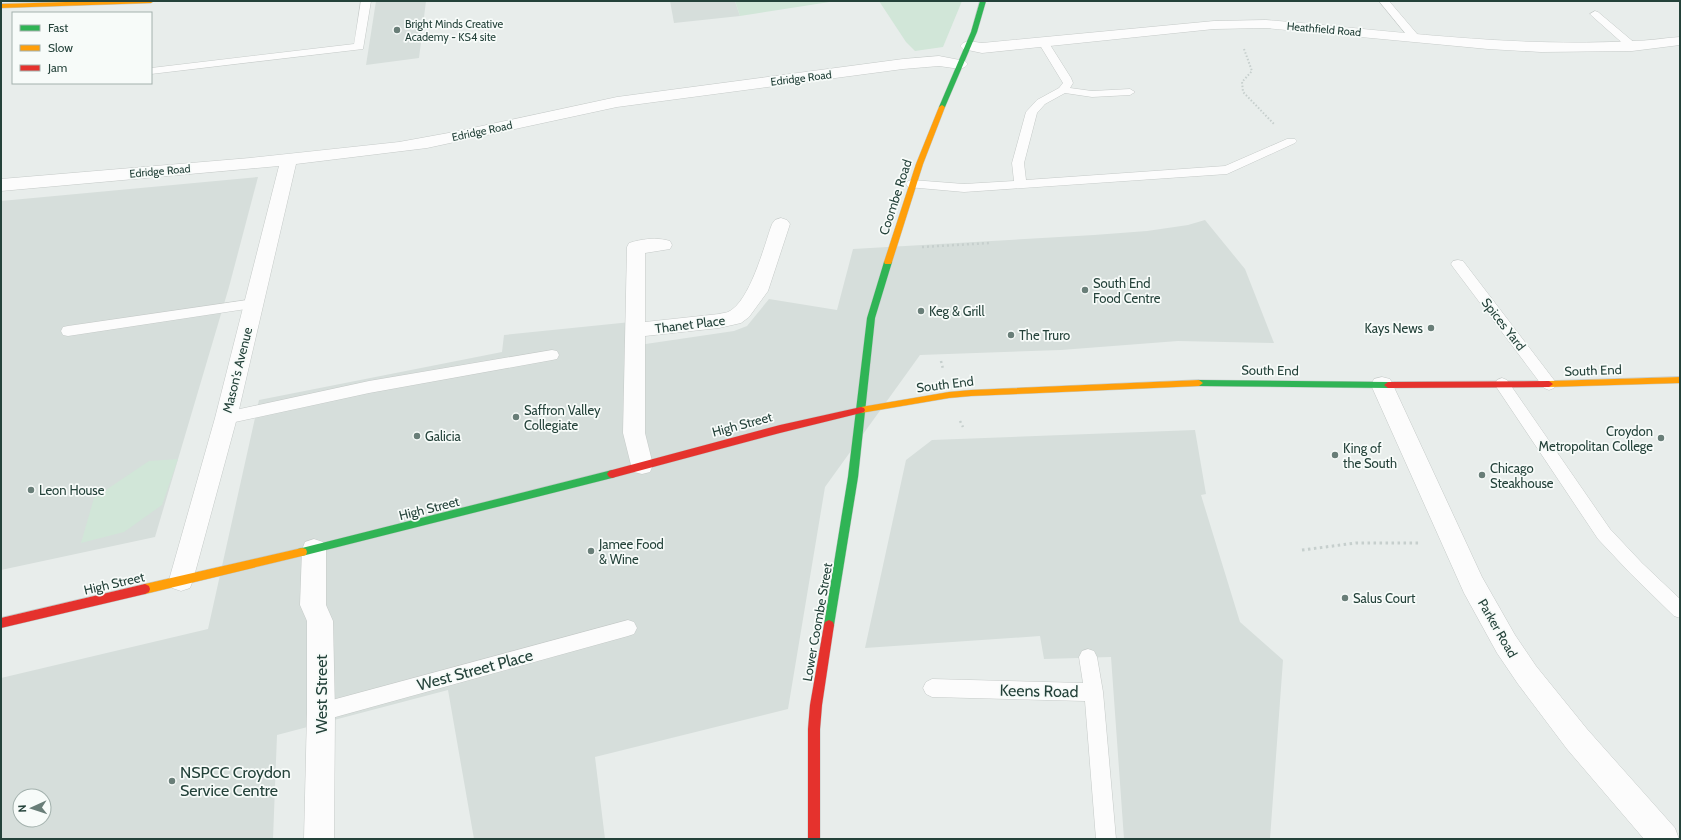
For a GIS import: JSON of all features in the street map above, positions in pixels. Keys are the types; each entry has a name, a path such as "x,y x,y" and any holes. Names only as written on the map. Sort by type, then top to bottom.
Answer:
{"main road":[{"path":"1,6 151,1"},
{"name":"Coombe Road","path":"861,410 871,318 891,249 912,184 928,141 968,46 978,20 983,1"},
{"name":"South End","path":"861,410 964,394 1151,384 1548,384 1680,380"},
{"name":"High Street","path":"1,623 314,550 534,494 788,426 861,410"},
{"name":"Lower Coombe Street","path":"814,839 814,730 816,705 852,489 861,410"}],"street":[{"name":"Heathfield Road","path":"968,46 982,48 1214,25 1241,24 1266,24 1488,44 1540,47 1632,46 1680,41"},
{"name":"Edridge Road","path":"1,186 400,147 442,140 579,109 617,102 903,64 939,61 960,64"},
{"name":"Mason's Avenue","path":"181,580 226,418 289,159"},
{"name":"Thanet Place","path":"635,330 719,322 734,318 742,312 758,291 781,224"},
{"name":"Thanet Place","path":"642,465 634,433 636,247 663,245"},
{"name":"Parker Road","path":"1382,385 1490,619 1527,675 1599,766 1664,839"},
{"name":"West Street","path":"314,550 313,605 320,621 322,712 319,839"}],"lane":[{"path":"152,71 358,47 366,1"},
{"path":"1384,1 1414,37"},
{"path":"1595,14 1632,46"},
{"path":"1020,184 1018,163 1032,112 1041,102 1063,90 1068,83 1043,42"},
{"path":"1063,90 1092,94 1130,92"},
{"path":"912,184 960,188 1227,170 1291,141"},
{"name":"Spices Yard","path":"1458,264 1526,352 1548,384"},
{"path":"68,332 254,304"},
{"path":"226,418 369,387 552,355"},
{"path":"1502,384 1604,534 1636,568 1680,610"},
{"name":"West Street Place","path":"322,712 628,628"},
{"path":"1088,657 1094,692"},
{"name":"Keens Road","path":"932,688 1094,692 1106,839"}],"path":[{"path":"1241,24 1245,55 1252,71 1242,79 1241,85 1243,92 1291,141"},
{"path":"891,249 990,243"},
{"path":"941,361 943,369"},
{"path":"1302,550 1356,543 1454,543"}],"shaded area":[{"name":"Bright Minds Creative Academy - KS4 site","path":"376,1 426,1 419,58 366,65"},
{"path":"670,1 735,1 740,16 674,23"},
{"path":"258,177 229,287 155,537 1,570 1,201"},
{"path":"1205,220 1245,269 1274,343 1178,341 1061,350 920,355 825,487 788,709 595,757 605,839 474,839 448,690 277,735 273,839 1,839 1,678 208,629 259,400 502,352 504,335 631,322 632,346 734,331 747,326 769,299 837,310 853,249 1147,231 1188,225"},
{"path":"1195,430 1206,494 1201,495 1240,622 1283,660 1270,839 1124,839 1111,657 1044,659 1040,636 865,648 906,460 932,440"}],"green space":[{"path":"735,1 836,1 740,16"},
{"path":"879,1 962,1 943,47 915,51 906,42"},
{"path":"178,459 162,505 124,532 81,543 94,498 149,461"}],"traffic: fast":[{"path":"942,107 974,32 983,1"},
{"path":"829,625 853,477 871,318 888,262"},
{"path":"1199,383 1388,385"},
{"path":"302,552 612,474"}],"traffic: slow":[{"path":"1,6 151,1"},
{"path":"888,262 919,164 942,107"},
{"path":"1549,384 1680,380"},
{"path":"861,410 949,395 971,393 1199,383"},
{"path":"145,589 302,552"}],"traffic: jam":[{"path":"1388,385 1549,384"},
{"path":"612,474 780,429 861,410"},
{"path":"1,623 145,589"},
{"path":"814,839 814,729 816,705 829,625"}],"place":[{"name":"Bright Minds Creative Academy - KS4 site","path":"397,30"},
{"name":"South End Food Centre","path":"1085,290"},
{"name":"Keg & Grill","path":"921,311"},
{"name":"Kays News","path":"1431,328"},
{"name":"The Truro","path":"1011,335"},
{"name":"Saffron Valley Collegiate","path":"516,417"},
{"name":"Galicia","path":"417,436"},
{"name":"Croydon Metropolitan College","path":"1661,438"},
{"name":"King of the South","path":"1335,455"},
{"name":"Chicago Steakhouse","path":"1482,475"},
{"name":"Leon House","path":"31,490"},
{"name":"Jamee Food & Wine","path":"591,551"},
{"name":"Salus Court","path":"1345,598"},
{"name":"NSPCC Croydon Service Centre","path":"172,781"}]}
